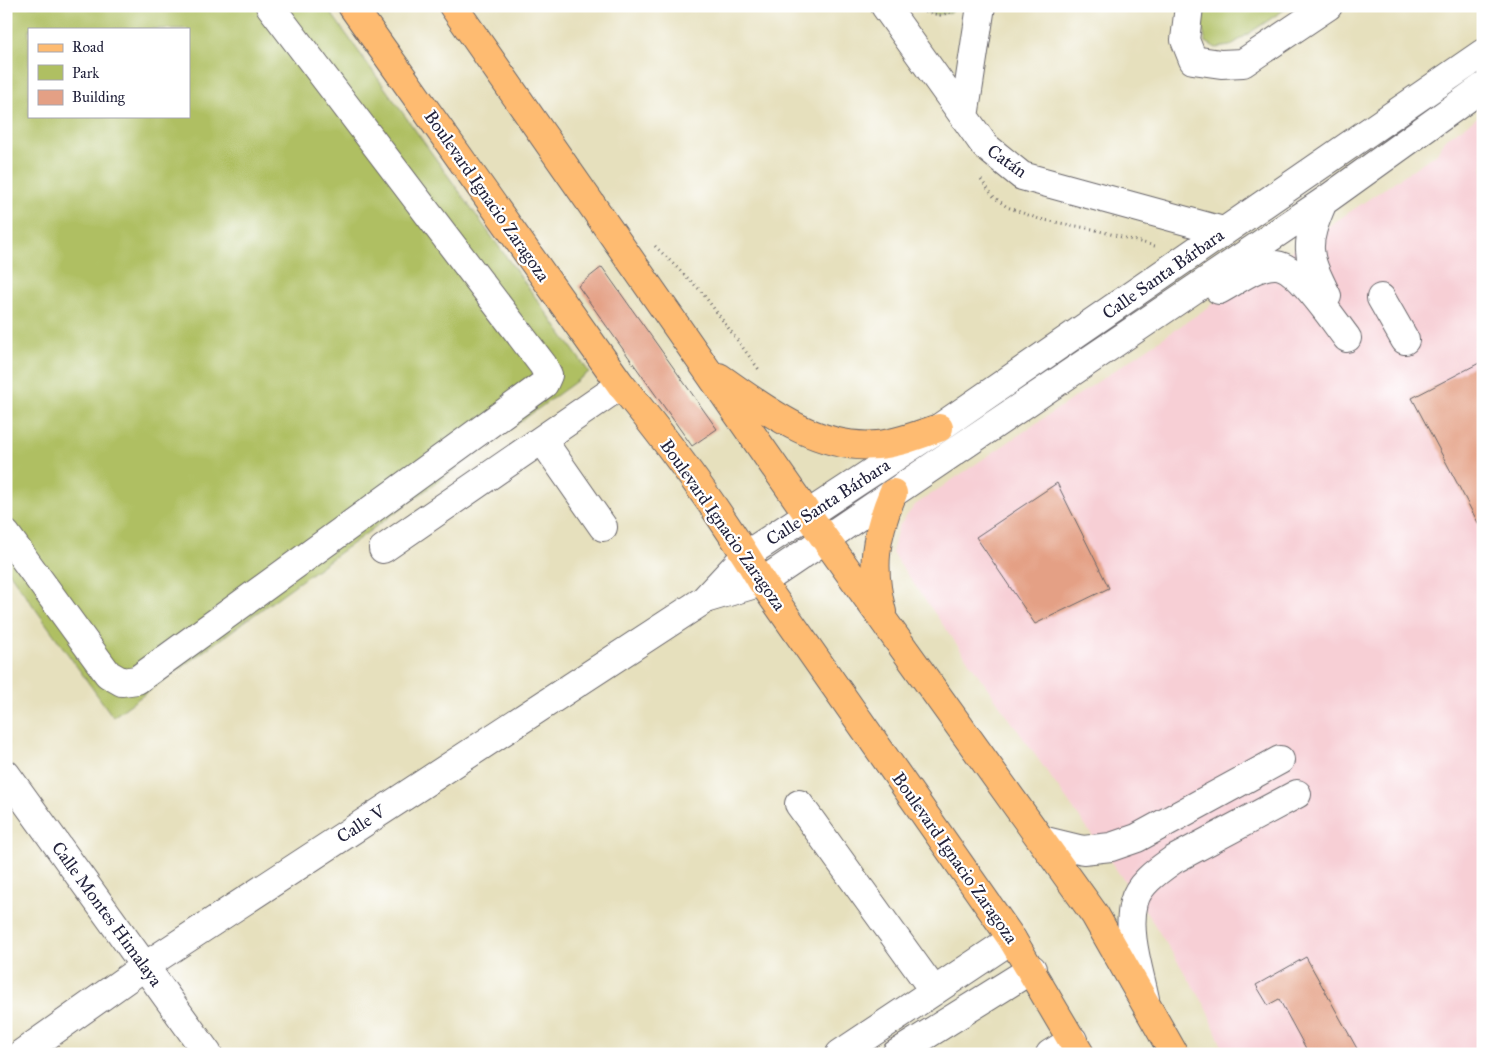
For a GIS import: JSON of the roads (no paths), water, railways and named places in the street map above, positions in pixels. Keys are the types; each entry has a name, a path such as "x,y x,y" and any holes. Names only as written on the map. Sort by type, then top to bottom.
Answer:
{"main road":[{"name":"Boulevard Ignacio Zaragoza","path":"352,6 622,385 651,422 746,555 762,582 1012,939 1032,969 1077,1047"},
{"path":"453,6 825,539 1095,915 1145,998 1174,1054"},
{"path":"707,369 768,411 805,432 825,439 845,444 878,446 939,428"},
{"path":"884,619 877,592 874,560 880,524 893,493"}],"street":[{"path":"6,534 108,674 122,682 137,680 544,384 548,374 542,365 270,6"},
{"name":"Catán","path":"885,6 985,146 1022,176 1223,231"},
{"path":"964,117 981,6"},
{"path":"1189,6 1185,40 1193,60 1221,64 1243,63 1328,6"},
{"name":"Calle Santa Bárbara","path":"704,600 746,555 939,428 1483,52"},
{"name":"Calle Santa Bárbara","path":"704,600 762,582 1323,202 1483,87"},
{"path":"1431,89 1445,114"},
{"path":"1104,351 1252,273 1276,265 1298,278 1347,338 1313,269 1310,257 1310,234 1323,202"},
{"path":"1381,298 1404,340"},
{"path":"383,549 622,385"},
{"path":"1000,386 1016,411"},
{"path":"543,441 603,527"},
{"name":"Calle V","path":"22,1054 145,966 704,600"},
{"path":"1042,840 1083,850 1111,847 1138,838 1280,760"},
{"name":"Calle Montes Himalaya","path":"6,774 208,1054"},
{"path":"1145,998 1132,928 1134,901 1143,887 1155,873 1173,860 1297,794"},
{"path":"799,804 934,991"},
{"path":"840,1054 1012,939"},
{"path":"896,1054 1032,969"},
{"path":"1050,1054 1077,1047"}]}
